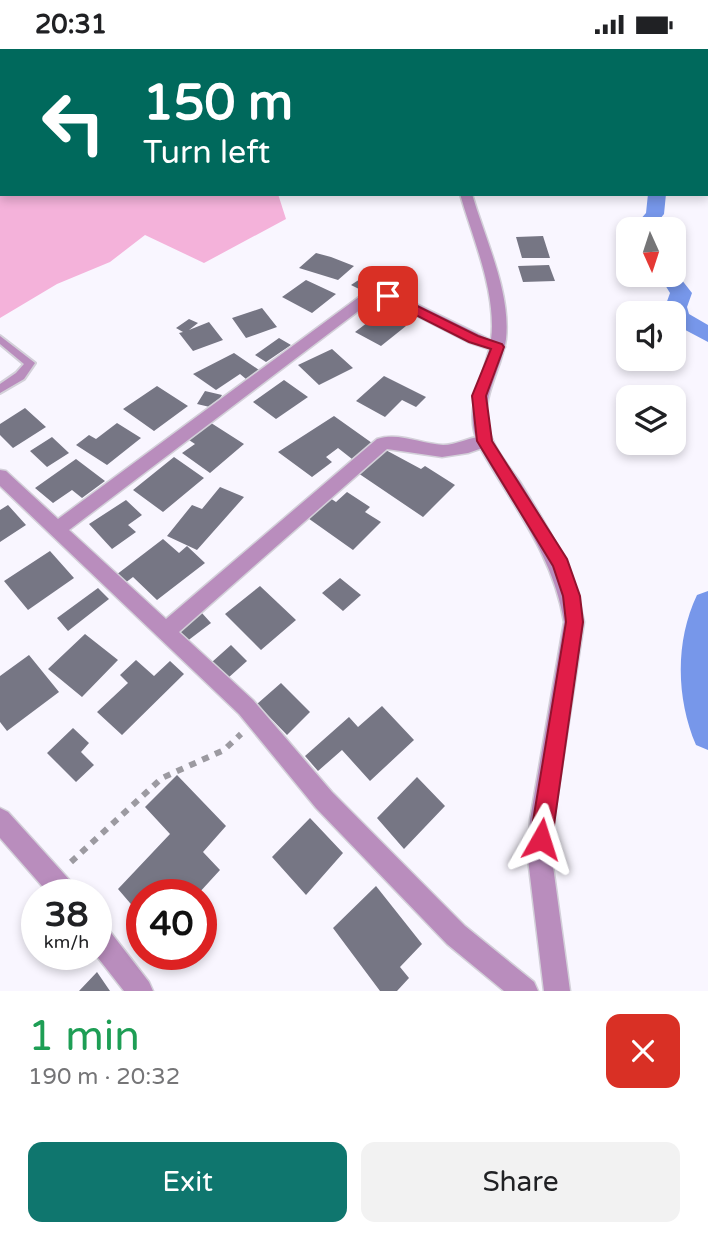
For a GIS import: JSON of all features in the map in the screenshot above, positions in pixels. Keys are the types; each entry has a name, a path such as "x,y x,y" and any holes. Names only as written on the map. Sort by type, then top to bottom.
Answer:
{"street":[{"path":"467,196 494,295 499,325 498,347 479,396 485,441 561,564 571,596 575,622 542,820 540,859 557,991"},
{"path":"59,529 364,300 377,295 388,296 473,339 498,347"},
{"path":"166,631 383,443 445,453 463,450 485,441"},
{"path":"0,476 59,529 256,720 324,800 456,935 525,991"},
{"path":"0,820 52,879"},
{"path":"112,955 140,991"}],"lane":[{"path":"0,339 30,363 20,376 0,389"}],"path":[{"path":"67,879 162,778 224,750 256,720"}],"shaded area":[{"path":"0,196 279,196 286,219 204,263 145,235 110,262 57,284 0,318"}],"building":[{"path":"543,236 550,258 522,258 516,237"},
{"path":"316,253 354,266 338,280 299,268"},
{"path":"549,265 555,281 523,282 518,266"},
{"path":"366,275 379,282 365,292 351,285"},
{"path":"306,280 336,294 312,313 282,297"},
{"path":"262,308 277,327 246,338 232,318"},
{"path":"380,313 406,326 381,346 355,332"},
{"path":"189,319 198,323 189,330 209,322 223,340 193,351 179,333 183,332 176,328"},
{"path":"279,338 291,345 266,362 255,355"},
{"path":"332,349 353,368 319,385 298,365"},
{"path":"234,353 259,370 246,379 240,374 216,390 193,374"},
{"path":"384,376 426,397 416,407 402,400 385,417 356,401"},
{"path":"284,380 308,397 276,419 253,402"},
{"path":"157,386 188,406 154,431 123,409"},
{"path":"205,391 222,395 214,408 197,404"},
{"path":"25,408 46,427 13,448 0,435 0,424"},
{"path":"334,416 372,443 352,459 338,448 326,457 332,462 312,477 278,452"},
{"path":"208,421 244,444 210,473 182,453 195,444 186,438"},
{"path":"117,423 141,438 107,465 76,445 89,435 96,439"},
{"path":"52,437 69,453 47,467 30,451"},
{"path":"382,448 421,469 425,466 455,485 423,517 355,471"},
{"path":"174,457 204,478 163,512 133,490"},
{"path":"76,459 105,481 82,498 72,490 53,503 35,488"},
{"path":"220,487 244,497 197,550 167,536 192,505 202,509"},
{"path":"347,492 370,507 365,512 381,522 353,550 305,516 327,496 336,502"},
{"path":"126,500 142,515 128,525 136,532 112,549 89,524"},
{"path":"8,505 26,525 0,542 0,510"},
{"path":"163,539 179,553 187,546 205,563 157,600 133,577 125,583 116,575"},
{"path":"50,551 74,578 28,610 4,581"},
{"path":"340,578 361,595 343,611 322,593"},
{"path":"260,586 296,620 261,650 225,614"},
{"path":"98,588 109,599 68,631 57,618"},
{"path":"201,612 211,623 186,642 176,630"},
{"path":"85,634 118,660 82,697 48,669"},
{"path":"231,645 247,661 228,678 212,662"},
{"path":"29,655 59,692 7,731 0,722 0,676"},
{"path":"136,660 154,676 170,661 184,674 122,735 97,712 128,683 120,675"},
{"path":"281,683 310,712 287,735 257,704"},
{"path":"382,706 414,740 370,781 342,750 318,771 305,756 349,717 358,727"},
{"path":"73,728 89,743 81,752 94,765 76,782 47,753"},
{"path":"177,775 226,826 203,852 220,870 212,879 127,879 170,834 145,807"},
{"path":"417,777 445,806 404,849 377,818"},
{"path":"310,818 343,853 306,895 272,857"},
{"path":"126,881 126,898 118,889"},
{"path":"376,886 422,944 400,967 409,978 397,991 380,991 333,928"},
{"path":"97,972 110,991 79,991"}],"waterway":[{"path":"652,217 657,196"},
{"path":"677,287 681,293 676,307 679,318 708,335"},
{"path":"708,604 697,642 699,698 708,733"}],"route":[{"path":"388,296 473,339 498,347 479,396 478,410 485,441 561,564 571,596 575,622 541,839"}]}
